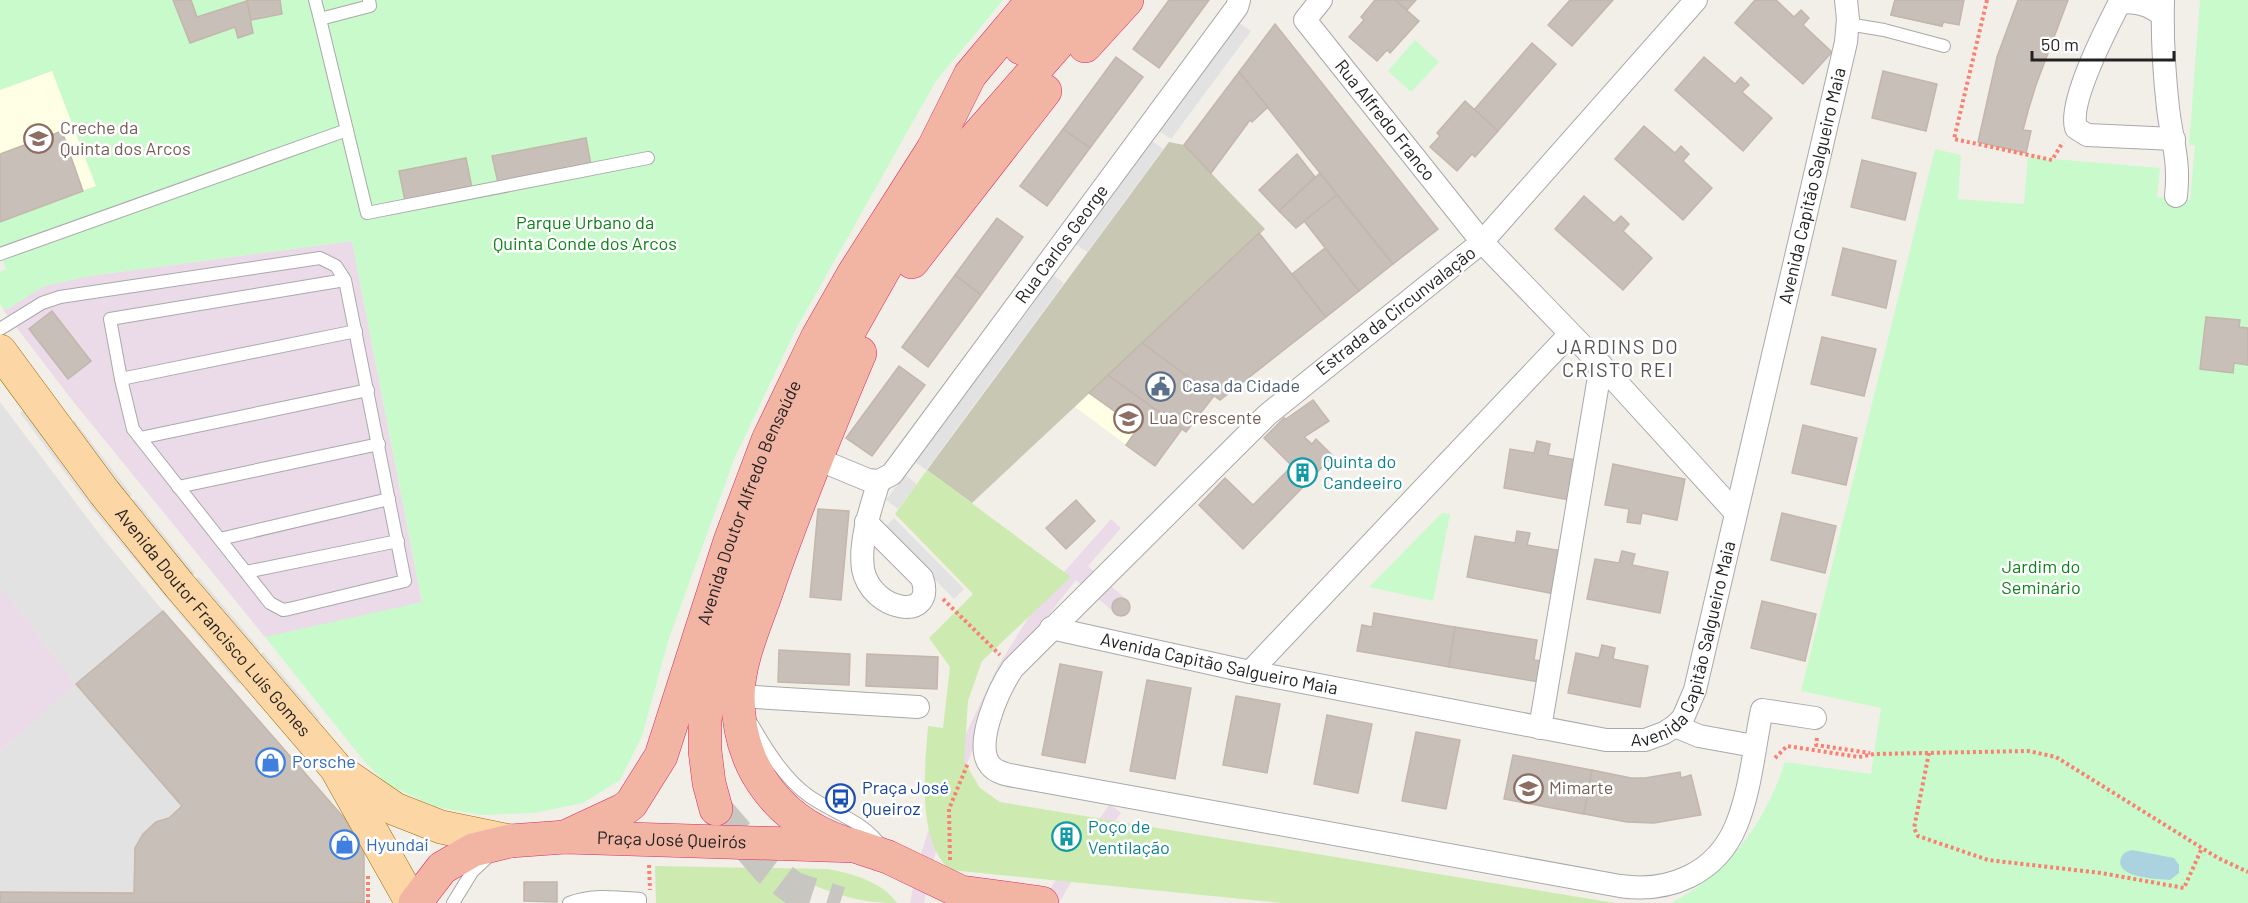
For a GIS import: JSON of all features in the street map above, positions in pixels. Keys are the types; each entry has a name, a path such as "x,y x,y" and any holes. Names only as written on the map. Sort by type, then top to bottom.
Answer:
{"highway":[{"name":"Avenida Doutor Alfredo Bensaúde","path":"565,837 631,804 661,756 730,541 768,440 822,329 872,243 933,149 970,75 1033,0"},
{"name":"Avenida Doutor Alfredo Bensaúde","path":"933,149 1064,0"},
{"name":"Avenida Doutor Alfredo Bensaúde","path":"855,846 827,837 802,822 780,804 760,780 746,752 740,722 738,696 741,670 802,458 833,360 899,243 957,159 1049,51 1096,0"},
{"name":"Avenida Doutor Alfredo Bensaúde","path":"912,262 1019,123 1127,0"},
{"name":"Avenida Doutor Alfredo Bensaúde","path":"802,458 1001,108"},
{"path":"716,809 709,783 705,751 705,718 714,673 741,584 802,458"},
{"name":"Praça José Queirós","path":"414,903 442,868 473,850 510,841 565,837 855,846 898,861 961,892 1042,903"},
{"path":"898,861 927,903"}],"main road":[{"name":"Avenida Doutor Francisco Luís Gomes","path":"8,369 131,526 336,768 414,903"},
{"path":"336,768 394,810 441,827 510,841"}],"street":[{"name":"Rua Carlos George","path":"879,481 892,474 1237,8 1239,0"},
{"name":"Rua Alfredo Franco","path":"1321,0 1305,20 1482,242"},
{"name":"Estrada da Circunvalação","path":"986,735 999,692 1013,668 1051,628 1284,399 1482,242 1696,0"},
{"name":"Avenida Capitão Salgueiro Maia","path":"1051,628 1250,672 1540,728 1620,741 1654,737 1675,726 1683,718 1689,706 1698,679 1846,42 1848,24 1845,0"},
{"path":"2174,139 2087,135 2079,132 2075,124 2082,88 2120,1 2162,7 2166,88 2174,139 2179,171 2176,196"},
{"path":"1482,242 1601,365 1735,512"},
{"path":"1250,672 1570,334"},
{"path":"1540,728 1601,365"},
{"path":"802,458 868,480 879,481 866,522 863,569 872,588 881,599 899,607 911,607 920,602 925,596 926,588 922,578 866,522"},
{"path":"738,696 918,707"},
{"path":"986,735 985,753 990,765 1000,772 1020,777 1634,888 1665,886 1680,881 1695,873 1719,854 1736,827 1762,710 1815,718"},
{"path":"1675,726 1699,736 1755,746"}],"lane":[{"path":"315,0 367,213 648,158"},
{"path":"320,19 370,6 369,0"},
{"path":"1848,24 1884,30 1944,46"},
{"path":"0,254 347,130"},
{"path":"0,329 42,303 60,297 320,258 336,266 345,280 405,581 289,609 283,609 270,603 133,429 128,416 110,319 345,280"},
{"path":"121,380 356,332"},
{"path":"140,438 368,390"},
{"path":"178,487 379,444"},
{"path":"220,539 389,500"},
{"path":"246,572 398,541"},
{"path":"738,696 766,747 796,785 809,796 866,829 898,861"},
{"path":"453,903 472,872 497,849 510,841"},
{"path":"569,903 580,899 611,896 640,899 640,903"}],"path":[{"path":"1987,0 1954,139 2052,160 2075,124"},
{"path":"922,578 1013,668"},
{"path":"1815,718 1820,719 1816,745 1874,754 2028,752 2056,757 2202,848 2248,872"},
{"path":"961,892 950,858 949,810 967,765 986,735"},
{"path":"1748,780 1766,771 1780,751 1787,746 1859,757 1874,754"},
{"path":"1929,753 1914,828 1918,836 1988,860 2101,873 2184,888 2202,848"},
{"path":"649,865 651,893"}],"shaded area":[{"path":"1239,23 1251,31 1171,139 1159,131"},
{"name":"Creche da Quinta dos Arcos","path":"52,70 96,186 0,222 0,90"},
{"path":"1152,141 1163,149 1087,252 1076,244"},
{"path":"1169,142 1184,145 1265,229 972,503 927,470"},
{"path":"352,241 422,603 265,637 72,400 4,311 44,286 89,276"},
{"path":"1053,275 1064,283 926,470 915,462"},
{"name":"Lua Crescente","path":"1108,375 1182,429 1155,466 1075,407"},
{"path":"0,402 100,535 163,611 77,684 182,806 169,818 156,822 244,896 0,903 0,751 76,684 0,586"},
{"path":"26,409 243,680 238,684 92,509 20,413"},
{"path":"74,420 132,495 127,499 69,423"},
{"path":"905,475 917,484 898,509 886,500"},
{"path":"135,499 195,573 191,577 130,503"},
{"path":"894,518 964,589 954,599 884,528"},
{"path":"1111,519 1121,528 1088,566 1127,600 1130,609 1128,613 1120,616 1116,614 1076,580 1042,623 975,744 958,786 930,870 924,903 910,903 917,867 944,780 998,666 1030,615 1057,580"},
{"path":"199,577 260,649 255,653 193,581"},
{"path":"0,586 76,684 0,751"},
{"path":"263,652 320,719 315,723 258,657"},
{"path":"1110,804 1121,813 1073,879 1059,903 1042,903 1061,871"}],"green space":[{"name":"Parque Urbano da Quinta Conde dos Arcos","path":"0,0 1003,0 936,81 796,329 735,457 669,638 642,736 620,780 583,803 534,813 482,815 436,807 388,785 364,761 265,637 422,602 352,241 89,276 44,286 4,311 0,303 0,272 6,269 0,253 0,221 96,186 52,71 0,90"},
{"name":"Jardim do Seminário","path":"2200,0 2248,0 2248,903 1671,903 1710,877 1742,844 1767,806 1785,762 1871,774 1881,708 1801,691 1935,149 1961,155 1958,199 2024,204 2028,157 2160,168 2157,197 2190,200 2195,145 2189,145"},
{"path":"1415,40 1439,62 1411,92 1388,71"},
{"path":"927,470 1071,577 982,661 968,701 964,761 980,788 1000,802 1615,903 1282,903 950,870 939,857 932,841 925,802 928,726 943,728 950,667 929,638 973,594 895,514"},
{"path":"1442,513 1450,514 1433,601 1369,587"},
{"path":"655,866 828,869 857,876 875,884 897,903 882,903 844,896 794,877 783,898 794,903 656,903"}],"water":[{"path":"2132,850 2174,858 2179,865 2179,873 2170,880 2147,878 2130,873 2121,865 2121,858 2125,852"}],"building":[{"path":"173,0 191,0 197,17 247,1 253,33 238,38 235,27 190,43"},
{"path":"247,0 280,0 282,14 251,20"},
{"path":"1169,0 1209,0 1159,68 1133,49"},
{"path":"1375,0 1395,0 1419,21 1390,53 1387,50 1377,61 1349,37 1364,20 1361,17"},
{"path":"1395,0 1416,0 1407,10"},
{"path":"1570,0 1613,0 1572,46 1548,25"},
{"path":"1755,0 1776,0 1794,17 1801,10 1809,18 1803,25 1832,52 1803,84 1735,23"},
{"path":"1895,0 1948,0 1942,26 1891,15"},
{"path":"1895,0 1964,0 1959,25 1943,22 1942,26 1891,15"},
{"path":"2018,0 2068,0 2028,111 2023,130 2031,131 2026,153 1978,142 1997,57"},
{"path":"1275,24 1438,229 1393,264 1239,72"},
{"path":"1532,43 1556,64 1498,131 1474,110"},
{"path":"1116,57 1143,77 1090,148 1063,129"},
{"path":"1704,57 1735,84 1741,77 1749,85 1742,92 1772,118 1743,151 1675,90"},
{"path":"1883,71 1937,84 1926,131 1872,118"},
{"path":"1239,72 1268,107 1252,122 1250,120 1211,173 1184,145"},
{"path":"1465,101 1498,131 1475,157 1472,154 1457,171 1430,147 1440,136 1437,133"},
{"path":"1644,126 1675,153 1681,146 1689,154 1683,161 1712,188 1683,220 1615,159"},
{"path":"1063,129 1090,148 1047,206 1020,186"},
{"path":"62,131 83,191 0,222 0,154"},
{"path":"586,138 591,165 498,183 492,156"},
{"path":"1297,154 1315,177 1279,211 1259,190"},
{"path":"466,158 472,188 405,201 399,171"},
{"path":"1862,160 1916,173 1905,220 1851,207"},
{"path":"1320,173 1337,195 1296,228 1279,211"},
{"path":"1337,195 1393,264 1359,291 1304,221"},
{"path":"1584,196 1614,223 1621,216 1629,224 1623,231 1652,258 1623,290 1555,229"},
{"path":"997,218 1023,237 981,295 955,275"},
{"path":"1259,233 1326,317 1220,400 1142,343"},
{"path":"1325,248 1359,291 1326,317 1292,274"},
{"path":"1843,248 1896,261 1886,308 1832,295"},
{"path":"955,275 981,295 928,367 902,347"},
{"path":"52,311 91,361 68,379 29,329"},
{"path":"2206,317 2240,320 2239,327 2248,328 2248,365 2234,363 2233,373 2200,369"},
{"path":"1822,337 1876,349 1864,396 1811,384"},
{"name":"Casa da Cidade","path":"1142,343 1214,396 1186,432 1108,375"},
{"path":"899,366 925,385 872,456 846,438"},
{"name":"Lua Crescente","path":"1108,375 1182,429 1155,466 1126,445 1138,428 1089,393"},
{"name":"Quinta do Candeeiro","path":"1313,400 1329,421 1304,437 1312,444 1316,439 1333,456 1243,549 1199,505 1225,478 1253,505 1292,466 1264,438 1284,418 1286,419"},
{"path":"1803,425 1857,438 1846,485 1792,473"},
{"path":"1537,441 1550,444 1548,455 1577,460 1569,500 1504,488 1510,449 1534,453"},
{"path":"1613,464 1685,479 1677,520 1642,513 1640,524 1627,522 1629,509 1605,505"},
{"path":"1076,500 1095,521 1066,549 1046,528"},
{"path":"818,509 849,511 841,600 810,597"},
{"path":"1782,513 1836,526 1825,573 1771,560"},
{"path":"1517,531 1530,533 1527,545 1563,551 1555,594 1467,577 1475,536 1515,543"},
{"path":"1622,551 1635,554 1632,565 1668,572 1660,613 1587,599 1595,559 1619,563"},
{"path":"1121,598 1127,601 1130,607 1127,613 1121,616 1115,613 1112,607 1115,601"},
{"path":"1762,601 1816,614 1805,661 1751,648"},
{"path":"163,611 360,836 364,850 364,903 0,903 0,892 134,893 135,848 143,834 156,822 169,818 182,806 76,684"},
{"path":"1374,613 1455,627 1449,667 1357,651 1362,625 1372,627"},
{"path":"1455,627 1537,640 1534,660 1543,661 1539,682 1449,667"},
{"path":"1602,645 1615,648 1613,659 1648,666 1640,707 1568,693 1576,653 1599,658"},
{"path":"779,650 850,654 849,685 778,682"},
{"path":"867,654 938,657 937,689 866,686"},
{"path":"1060,664 1102,672 1085,763 1042,755"},
{"path":"1147,680 1191,688 1175,779 1130,771"},
{"path":"1236,696 1280,704 1267,773 1223,765"},
{"path":"1327,715 1372,724 1358,793 1314,784"},
{"path":"1416,732 1460,740 1446,809 1402,801"},
{"path":"1513,755 1592,770 1584,814 1504,799"},
{"path":"1592,770 1631,778 1680,772 1681,778 1691,775 1701,815 1654,823 1627,822 1584,814"},
{"name":"Poço de Ventilação","path":"1067,828 1073,831 1076,837 1073,843 1067,846 1061,843 1058,837 1061,831"},
{"path":"524,882 557,882 557,902 524,901"}],"tunnel":[{"path":"716,809 768,869 793,888 840,903"}],"place":[{"name":"Creche da Quinta dos Arcos","path":"39,138"},
{"name":"Casa da Cidade","path":"1161,386"},
{"name":"Lua Crescente","path":"1128,418"},
{"name":"Quinta do Candeeiro","path":"1302,472"},
{"name":"Porsche","path":"271,762"},
{"name":"Mimarte","path":"1528,788"},
{"name":"Praça José Queiroz","path":"841,798"},
{"name":"Poço de Ventilação","path":"1067,837"},
{"name":"Hyundai","path":"345,845"}],"district":[{"name":"JARDINS DO CRISTO REI","path":"1618,358"}]}
